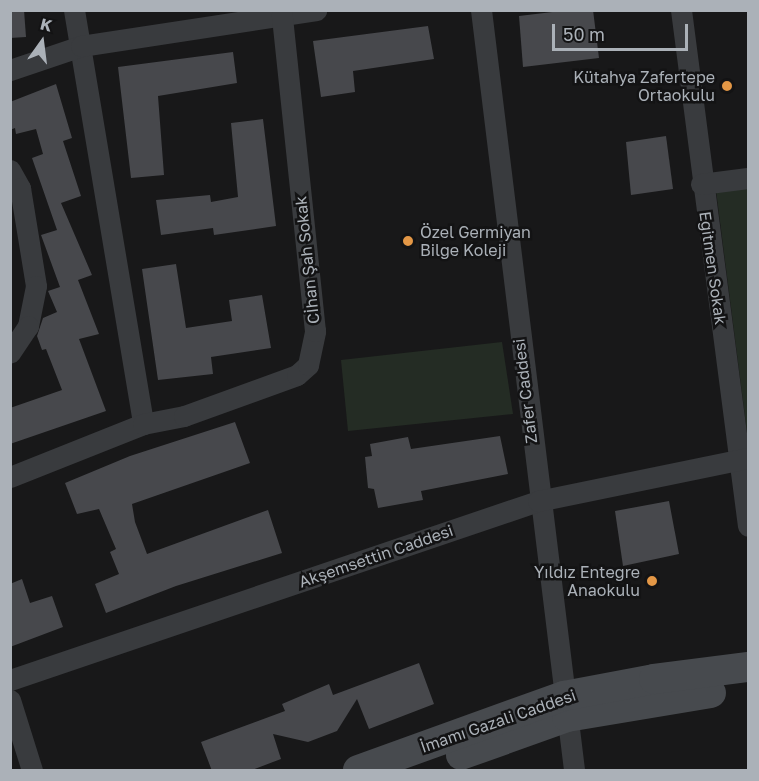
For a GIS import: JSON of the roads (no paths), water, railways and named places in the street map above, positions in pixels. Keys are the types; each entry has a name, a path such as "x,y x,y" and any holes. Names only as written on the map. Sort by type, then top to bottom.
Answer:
{"main road":[{"name":"İmamı Gazali Caddesi","path":"357,771 654,679 748,667"},
{"name":"İmamı Gazali Caddesi","path":"419,771 566,707 748,688"}],"street":[{"path":"74,10 143,424"},
{"path":"10,70 81,46 316,10"},
{"name":"Zafer Caddesi","path":"481,10 538,501 574,771"},
{"name":"Eğitmen Sokak","path":"681,10 701,184 744,458 748,526"},
{"name":"Cİhan Şah Sokak","path":"10,477 143,424 217,404 297,375 308,365 315,331 282,15"},
{"path":"10,170 20,188 36,286 28,326 10,353"},
{"path":"701,184 748,178"},
{"name":"Akşemsettin Caddesi","path":"10,680 538,501 744,458"},
{"path":"10,700 33,771"}],"place":[{"name":"Kütahya Zafertepe Ortaokulu","path":"727,86"},
{"name":"Özel Germiyan Bilge Koleji","path":"408,241"},
{"name":"Yıldız Entegre Anaokulu","path":"652,581"}]}
